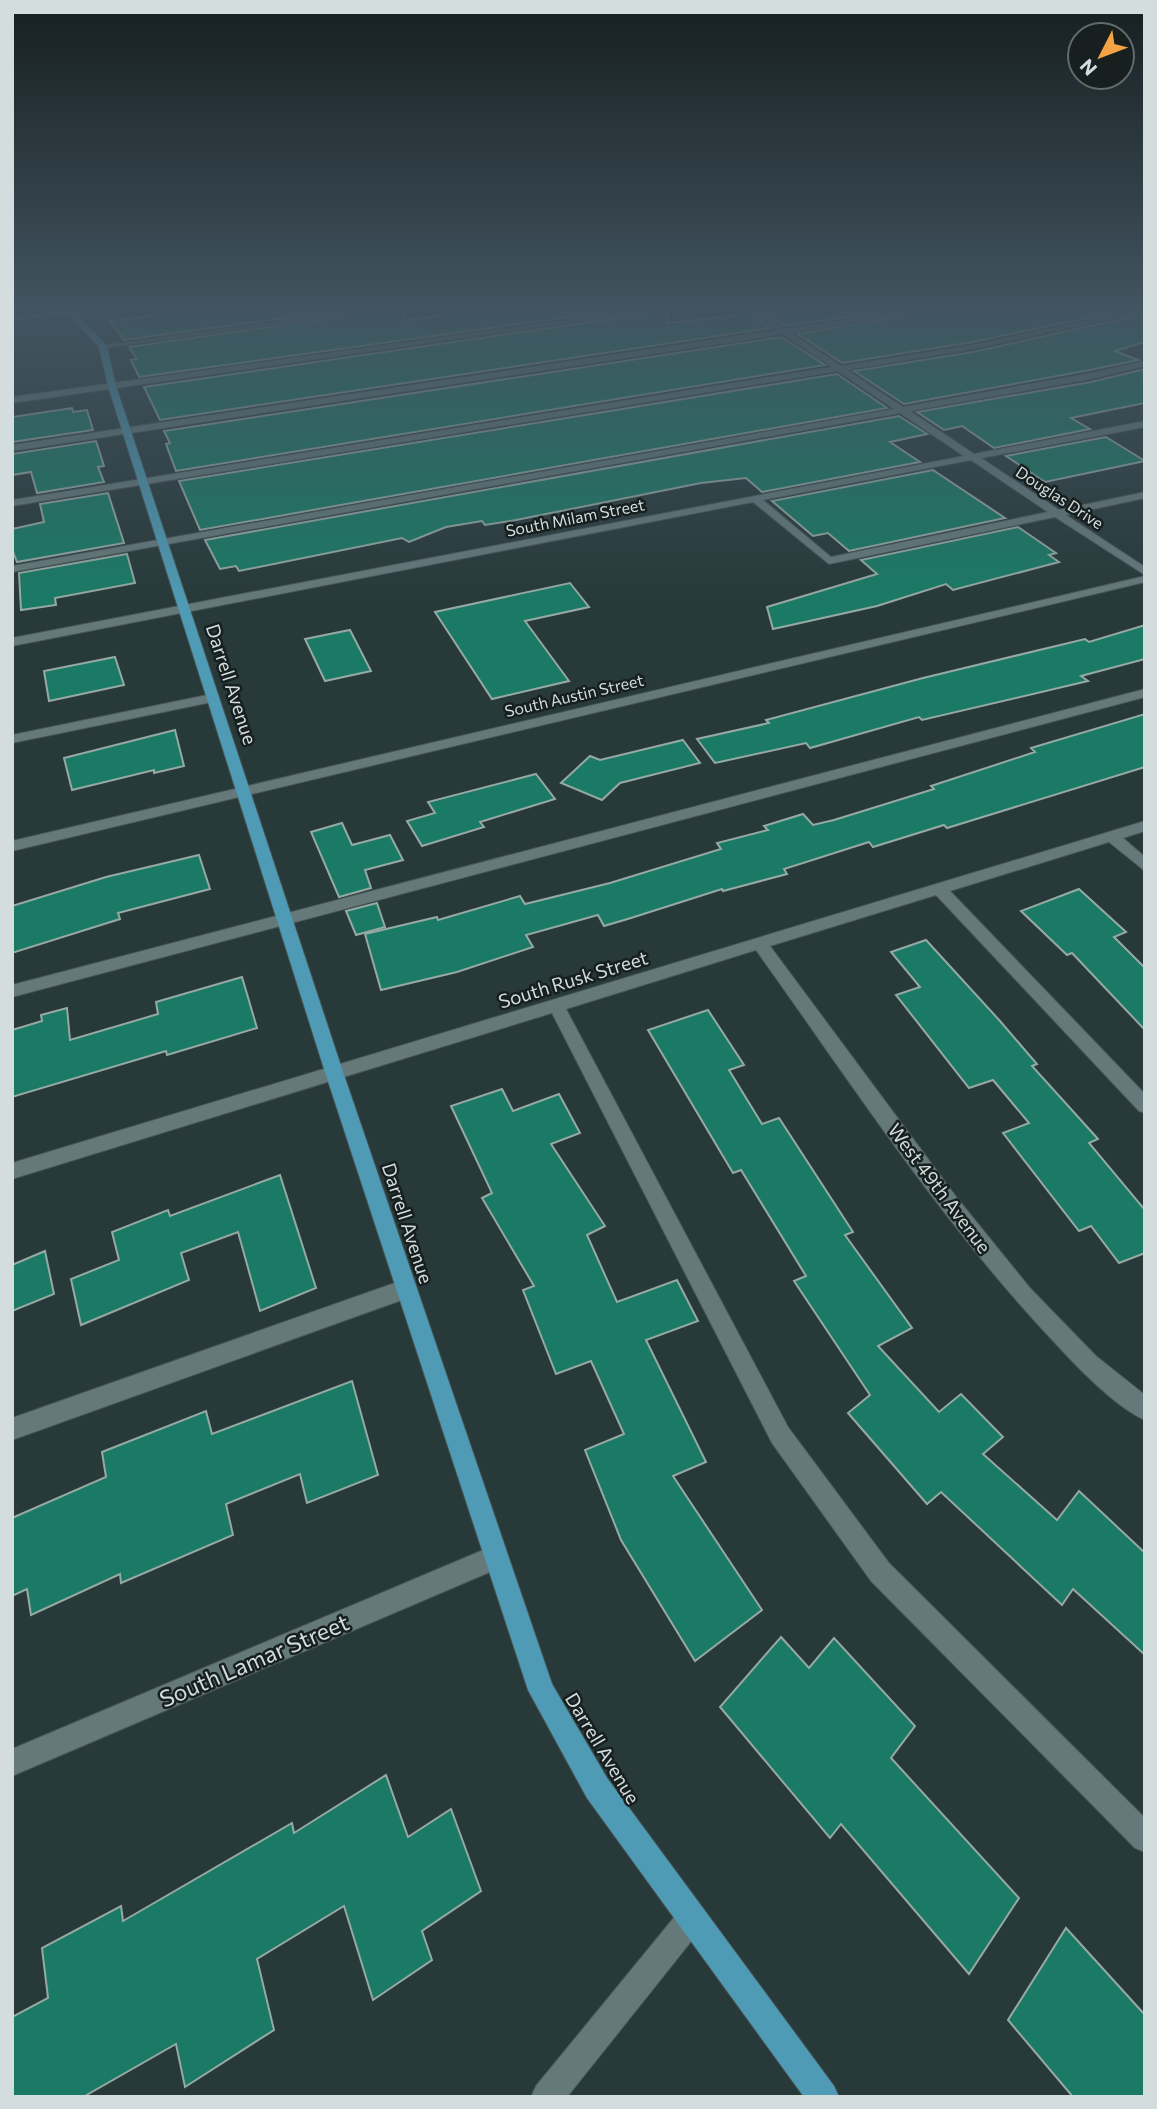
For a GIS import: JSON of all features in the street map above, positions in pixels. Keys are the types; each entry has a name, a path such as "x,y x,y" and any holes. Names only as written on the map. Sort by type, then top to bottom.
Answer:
{"main road":[{"name":"Darrell Avenue","path":"118,406 334,1072 541,1690 597,1788 823,2097"}],"street":[{"path":"12,448 285,406"},
{"path":"12,503 603,406"},
{"name":"Douglas Drive","path":"897,406 969,457 1145,572"},
{"path":"12,569 916,406"},
{"name":"South Milam Street","path":"12,642 1145,424"},
{"path":"754,498 829,561 1145,495"},
{"name":"South Austin Street","path":"12,846 1145,579"},
{"path":"12,991 1145,693"},
{"path":"12,740 212,698"},
{"name":"South Rusk Street","path":"12,1171 1145,826"},
{"path":"1112,836 1145,866"},
{"path":"939,889 1145,1106"},
{"name":"West 49th Avenue","path":"760,944 950,1204 1023,1295 1088,1363 1145,1409"},
{"path":"556,1005 780,1435 880,1572 1145,1838"},
{"path":"12,1429 406,1289"},
{"name":"South Lamar Street","path":"12,1763 495,1557"},
{"path":"547,2097 691,1919"}],"building":[{"path":"153,406 250,406 160,420"},
{"path":"326,406 571,406 176,471 166,444 170,443 164,431"},
{"path":"638,406 887,408 200,530 179,481"},
{"path":"949,406 1128,406 1071,418 1090,429 994,448 962,426 944,430 917,412"},
{"path":"72,408 73,412 87,410 93,430 12,442 12,417"},
{"path":"899,416 927,434 890,442 920,462 762,492 746,478 701,483 516,520 485,525 482,521 446,527 409,542 402,538 239,571 236,566 220,569 205,540"},
{"path":"1106,437 1145,461 1045,482 1006,456"},
{"path":"96,441 104,466 98,467 104,482 37,493 31,472 12,475 12,454"},
{"path":"933,470 1005,518 849,551 828,533 813,536 772,501"},
{"path":"108,493 124,543 17,562 12,549 12,529 44,522 40,504"},
{"path":"1018,527 1056,553 1049,555 1059,562 953,590 946,584 877,606 773,629 767,607 877,574 861,560"},
{"path":"127,554 135,583 55,598 56,605 21,610 19,573"},
{"path":"570,583 589,607 525,621 569,681 492,699 435,612"},
{"path":"1145,625 1145,659 1081,676 1088,681 922,720 919,717 810,748 806,743 715,763 697,739 769,723 766,720 923,678 1085,639 1089,642"},
{"path":"350,630 371,671 325,681 305,639"},
{"path":"115,657 124,685 49,701 44,671"},
{"path":"1145,714 1145,767 947,828 944,825 873,847 869,842 784,869 787,874 723,891 722,889 604,926 598,915 526,935 533,947 457,972 381,990 365,934 437,917 438,920 520,896 525,904 610,883 721,849 717,843 768,830 764,826 803,814 813,825 834,820 934,789 931,786 1035,752 1031,748"},
{"path":"175,730 184,766 154,773 154,770 72,790 64,758"},
{"path":"683,740 700,763 620,783 602,800 561,783 590,756 600,760"},
{"path":"536,774 555,799 480,822 484,827 422,846 407,821 435,813 428,802"},
{"path":"342,823 352,845 390,835 403,860 365,870 371,888 339,897 311,832"},
{"path":"199,855 210,889 118,913 120,919 12,953 12,906 106,877"},
{"path":"1079,889 1126,932 1114,937 1145,968 1145,1030 1072,953 1067,955 1021,911"},
{"path":"377,903 385,927 356,935 346,911"},
{"path":"926,940 1000,1021 1037,1064 1032,1066 1098,1139 1089,1143 1145,1210 1145,1253 1119,1263 1091,1226 1079,1231 1003,1133 1029,1123 993,1080 969,1088 896,995 920,987 891,952"},
{"path":"242,977 257,1028 167,1055 166,1051 12,1097 12,1030 42,1021 41,1015 67,1008 70,1040 158,1014 156,1002"},
{"path":"708,1010 744,1065 729,1070 762,1124 779,1118 853,1232 845,1235 912,1328 878,1346 939,1412 961,1394 1003,1437 983,1454 1057,1520 1079,1491 1145,1553 1145,1655 1073,1589 1062,1605 941,1492 927,1504 848,1413 870,1395 794,1281 806,1276 741,1170 733,1173 648,1030"},
{"path":"502,1089 513,1111 559,1094 580,1133 551,1144 605,1226 587,1235 617,1302 677,1280 698,1321 646,1340 706,1462 673,1476 762,1610 695,1661 621,1540 585,1450 624,1434 591,1361 556,1374 523,1290 534,1286 482,1198 492,1193 451,1106"},
{"path":"280,1175 316,1288 260,1311 238,1232 181,1253 189,1280 81,1325 71,1279 119,1260 112,1232 168,1210 170,1216"},
{"path":"45,1251 54,1294 12,1311 12,1265"},
{"path":"352,1381 378,1475 307,1503 300,1474 226,1504 233,1535 121,1583 120,1574 31,1615 27,1589 12,1596 12,1518 106,1477 102,1452 206,1411 212,1434"},
{"path":"781,1637 809,1668 834,1638 915,1726 891,1758 1019,1898 969,1974 841,1824 830,1838 720,1707"},
{"path":"386,1775 408,1837 451,1809 481,1891 422,1931 432,1960 373,2000 344,1906 257,1959 274,2030 185,2087 176,2044 83,2097 12,2097 12,2017 48,1998 42,1948 121,1906 123,1921 292,1823 294,1833"},
{"path":"1066,1928 1145,2015 1145,2097 1073,2097 1008,2020"}]}
